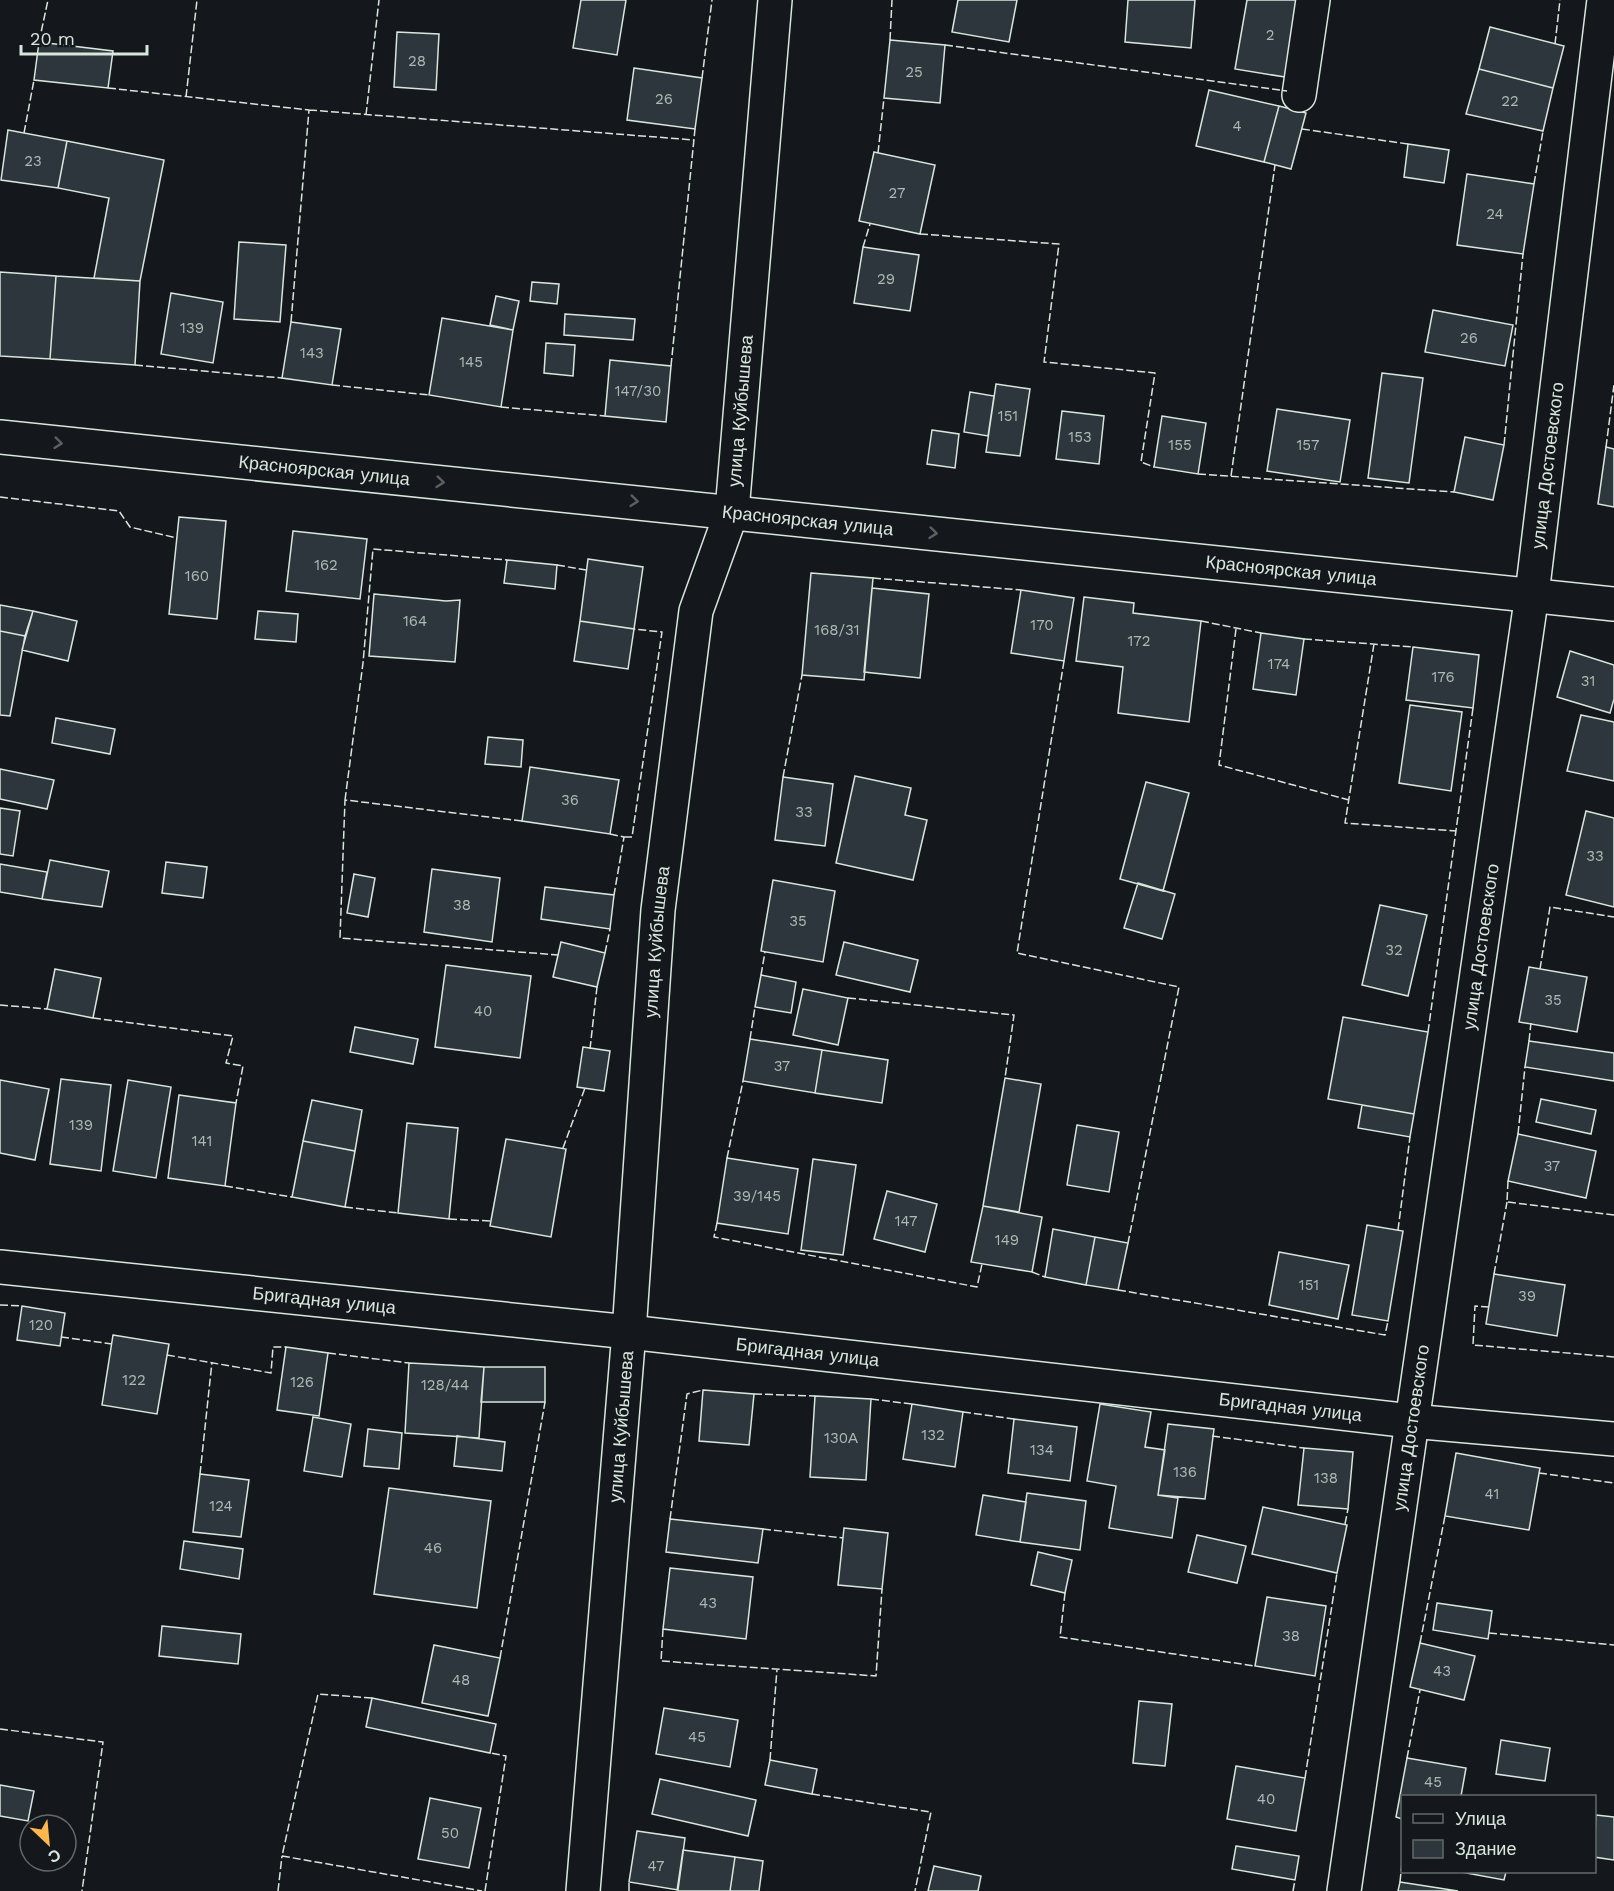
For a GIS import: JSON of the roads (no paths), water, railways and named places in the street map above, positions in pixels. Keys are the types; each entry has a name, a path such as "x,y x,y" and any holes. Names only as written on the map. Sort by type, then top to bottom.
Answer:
{"street":[{"name":"улица Куйбышева","path":"583,1891 629,1332 658,910 696,611 732,511 775,0"},
{"path":"1299,95 1313,0"},
{"name":"улица Достоевского","path":"1344,1891 1532,594 1604,0"},
{"name":"Красноярская улица","path":"0,437 1614,604"},
{"name":"Бригадная улица","path":"0,1267 629,1332 1411,1421 1614,1439"}]}
